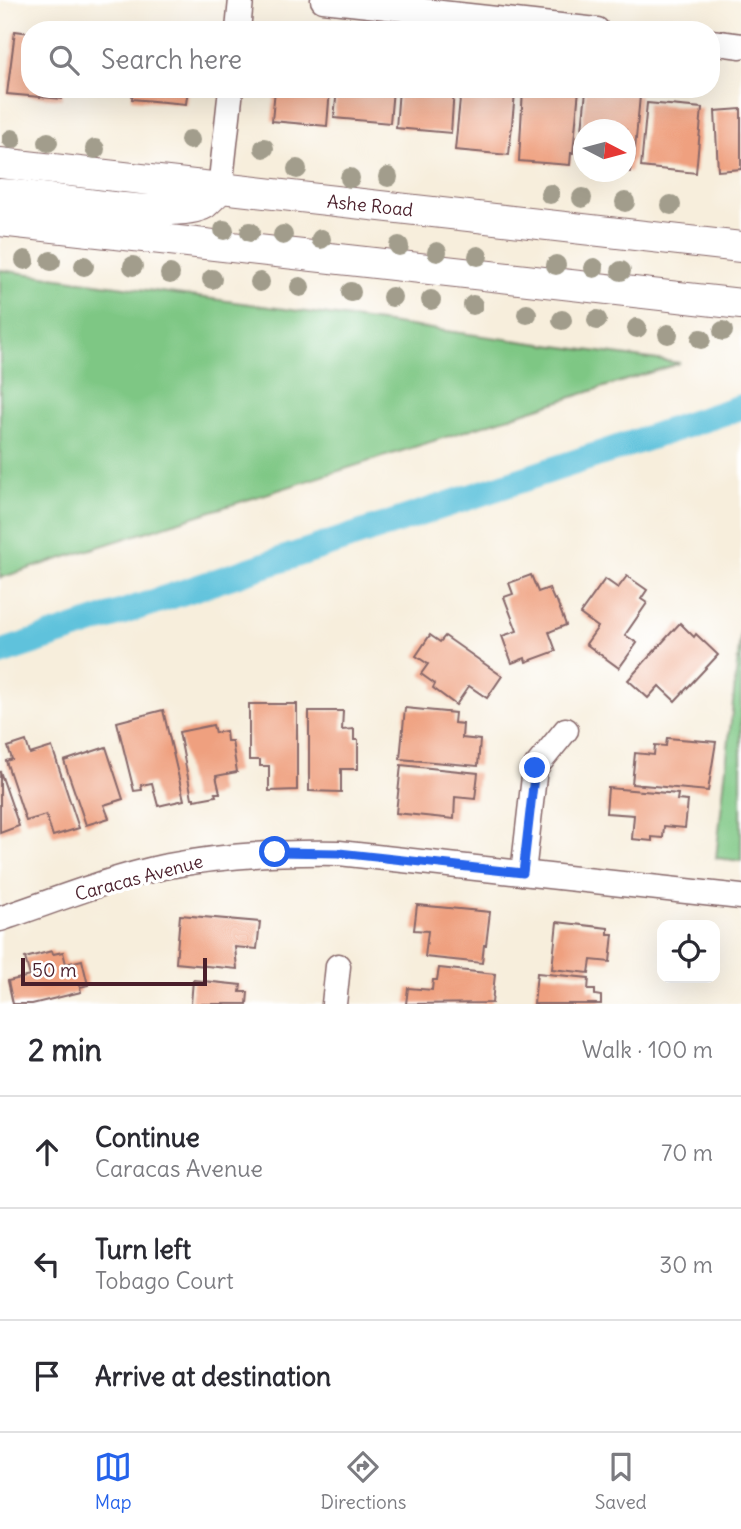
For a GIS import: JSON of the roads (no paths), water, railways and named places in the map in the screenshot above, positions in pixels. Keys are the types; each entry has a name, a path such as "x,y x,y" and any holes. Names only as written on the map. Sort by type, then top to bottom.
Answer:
{"street":[{"path":"239,21 241,0"},
{"path":"323,0 475,8 547,21"},
{"path":"720,43 741,46"},
{"path":"0,194 152,210 180,209 203,204 219,189 230,98"},
{"name":"Ashe Road","path":"0,163 741,247"},
{"path":"0,221 741,304"},
{"path":"523,873 535,768 566,730"},
{"name":"Caracas Avenue","path":"0,919 160,868 212,858 275,852 339,853 741,897"},
{"path":"334,1004 338,966"}],"waterway":[{"path":"0,653 741,407"}]}
